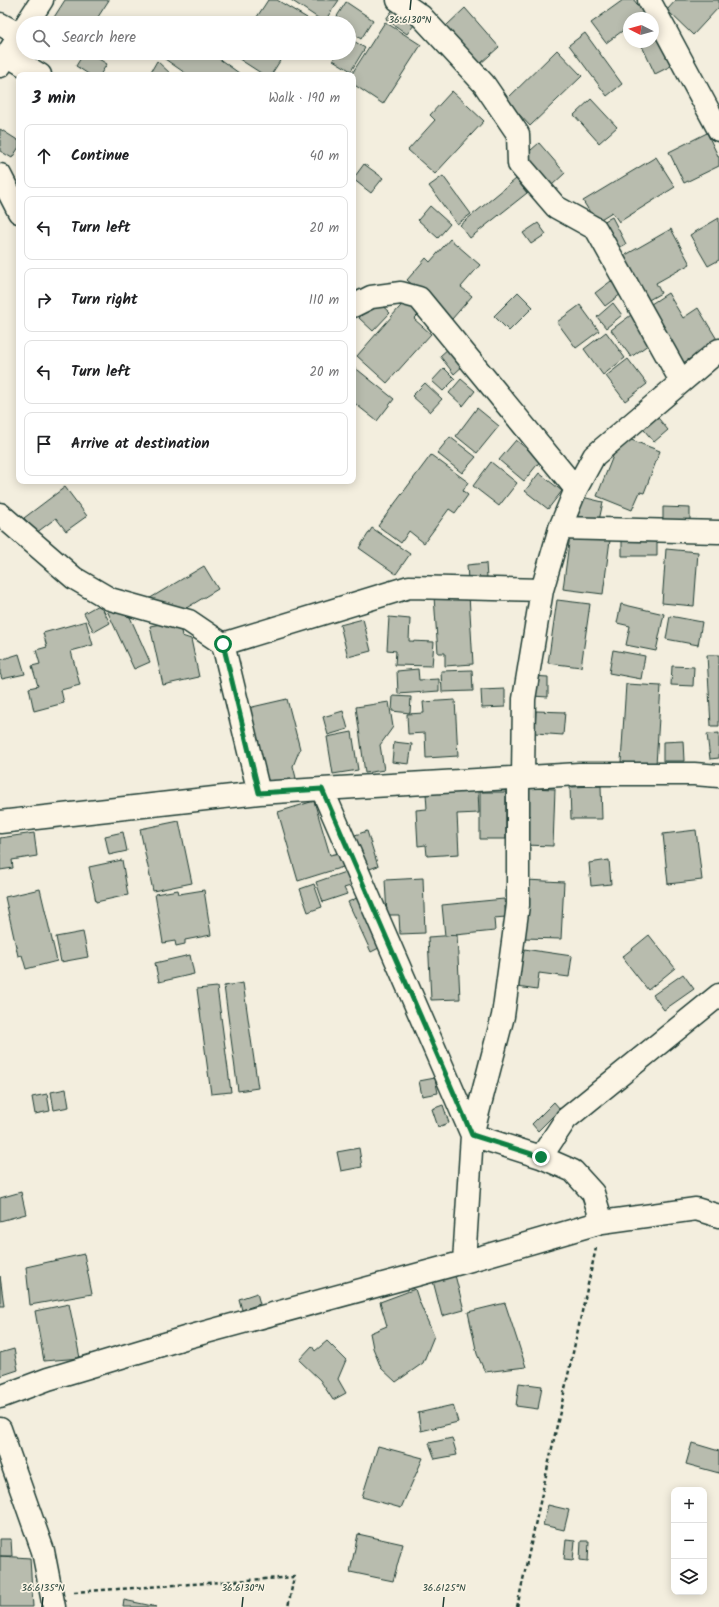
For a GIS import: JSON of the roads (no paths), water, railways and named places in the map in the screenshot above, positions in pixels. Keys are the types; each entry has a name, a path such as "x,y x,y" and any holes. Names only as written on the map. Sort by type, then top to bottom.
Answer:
{"street":[{"path":"32,16 42,0"},
{"path":"398,0 421,16 484,84 518,134 519,164 556,207 596,229 681,381"},
{"path":"649,0 719,130"},
{"path":"0,24 16,27"},
{"path":"16,41 4,60 33,72"},
{"path":"0,175 16,206"},
{"path":"356,304 371,297 401,293 418,298 576,489"},
{"path":"464,1262 472,1135 503,1016 516,913 524,699 542,590 560,528 576,489 594,456 719,350"},
{"path":"0,514 74,578 110,599 188,621 223,644 259,793"},
{"path":"560,528 719,532"},
{"path":"223,644 409,587 542,590"},
{"path":"0,822 259,793 579,774 694,774 719,776"},
{"path":"322,789 472,1135 541,1157 573,1170 593,1193 602,1222"},
{"path":"541,1157 566,1119 719,995"},
{"path":"0,1397 48,1379 188,1337 464,1262 602,1222 696,1209 719,1216"},
{"path":"0,1430 43,1552 53,1600"}]}
